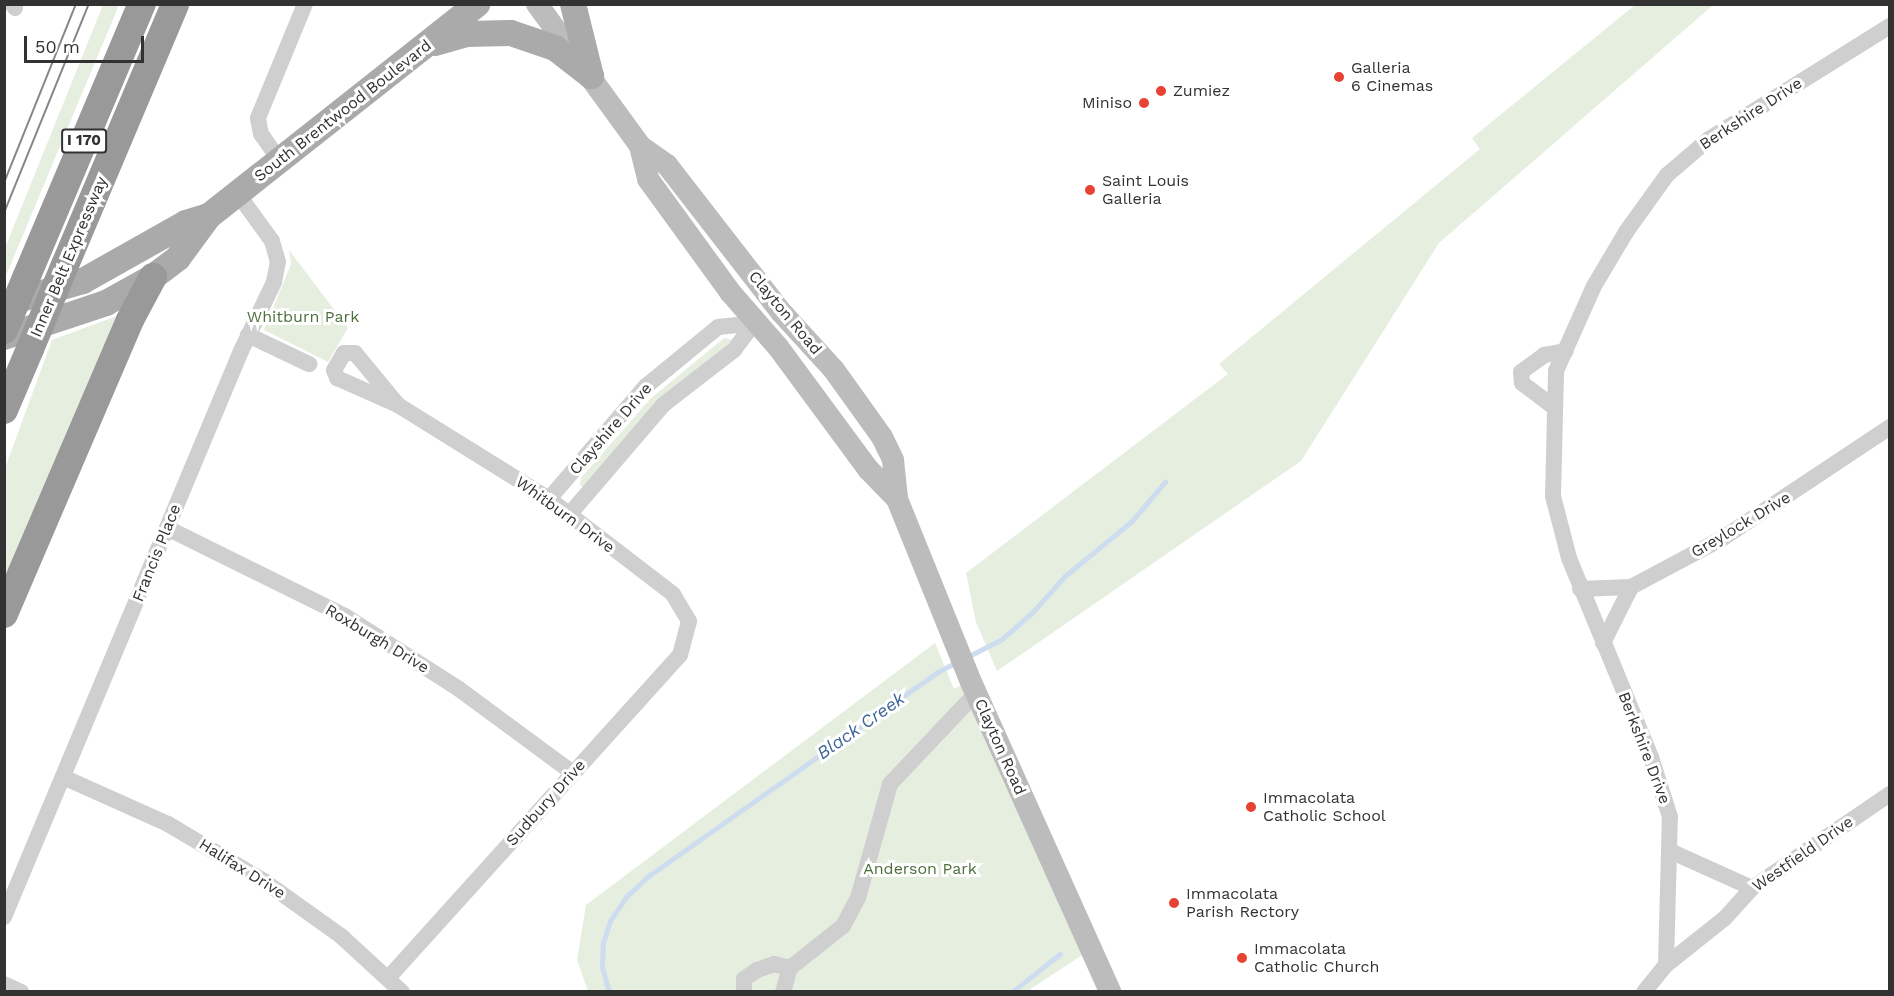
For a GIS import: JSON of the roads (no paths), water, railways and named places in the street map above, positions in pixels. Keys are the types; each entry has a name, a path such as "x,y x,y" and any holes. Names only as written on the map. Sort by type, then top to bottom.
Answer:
{"highway":[{"name":"Inner Belt Expressway","path":"4,330 142,4"},
{"name":"Inner Belt Expressway","path":"4,410 175,4"},
{"path":"4,614 130,320 153,277"}],"main road":[{"name":"South Brentwood Boulevard","path":"4,337 106,303 153,277 178,258 209,216 477,4"},
{"name":"Clayton Road","path":"537,4 640,146 667,165 782,313 841,380 882,437 893,460 897,499 951,633 1110,992"},
{"path":"573,4 591,76"},
{"path":"421,49 466,34 511,33 555,48 591,76"},
{"name":"Clayton Road","path":"640,146 648,179 753,322 791,364 868,469 897,499"},
{"name":"South Brentwood Boulevard","path":"4,304 83,281 177,228 209,216"}],"street":[{"path":"280,161 261,134 258,118 305,4"},
{"name":"Berkshire Drive","path":"1666,965 1670,818 1651,757 1580,589 1554,496 1556,371 1594,286 1626,232 1667,175 1709,139 1890,26"},
{"name":"Francis Place","path":"4,917 248,335 274,282 278,262 272,241 238,194"},
{"name":"Clayshire Drive","path":"549,499 645,387 718,327 753,322"},
{"name":"Clayshire Drive","path":"568,516 663,405 734,350 753,322"},
{"path":"248,335 309,364"},
{"path":"1555,408 1522,383 1521,372 1544,355 1566,351"},
{"name":"Whitburn Drive","path":"398,405 355,353 344,353 334,370 337,378 398,405 549,499 568,516 673,594 688,621"},
{"name":"Greylock Drive","path":"1580,589 1631,587 1723,538 1890,427"},
{"name":"Roxburgh Drive","path":"167,528 345,616 459,689 573,773"},
{"path":"1603,643 1631,587"},
{"name":"Sudbury Drive","path":"388,977 680,655 688,621"},
{"path":"783,992 790,968 843,926 861,892 890,784 974,688"},
{"name":"Halifax Drive","path":"63,777 168,824 264,881 341,936 402,992"},
{"name":"Westfield Drive","path":"1666,965 1725,918 1752,888 1890,794"},
{"path":"1670,851 1752,888"},
{"path":"744,992 744,979 757,970 774,964 790,968"},
{"path":"1644,992 1666,965"},
{"path":"4,984 21,992"}],"waterway":[{"name":"Black Creek","path":"967,657 1002,639 1030,615 1065,576 1132,521 1165,482"},
{"name":"Black Creek","path":"609,992 602,967 603,943 610,921 626,897 650,875 936,673 957,662"},
{"path":"1012,992 1060,954"}],"tram line":[{"path":"4,183 76,4"},
{"path":"4,213 89,4"}],"place":[{"name":"Galleria 6 Cinemas","path":"1339,77"},
{"name":"Zumiez","path":"1161,91"},
{"name":"Miniso","path":"1144,103"},
{"name":"Saint Louis Galleria","path":"1090,190"},
{"name":"Immacolata Catholic School","path":"1251,807"},
{"name":"Immacolata Parish Rectory","path":"1174,903"},
{"name":"Immacolata Catholic Church","path":"1242,958"}],"park label":[{"name":"Whitburn Park","path":"303,317"},
{"name":"Anderson Park","path":"920,869"}]}
